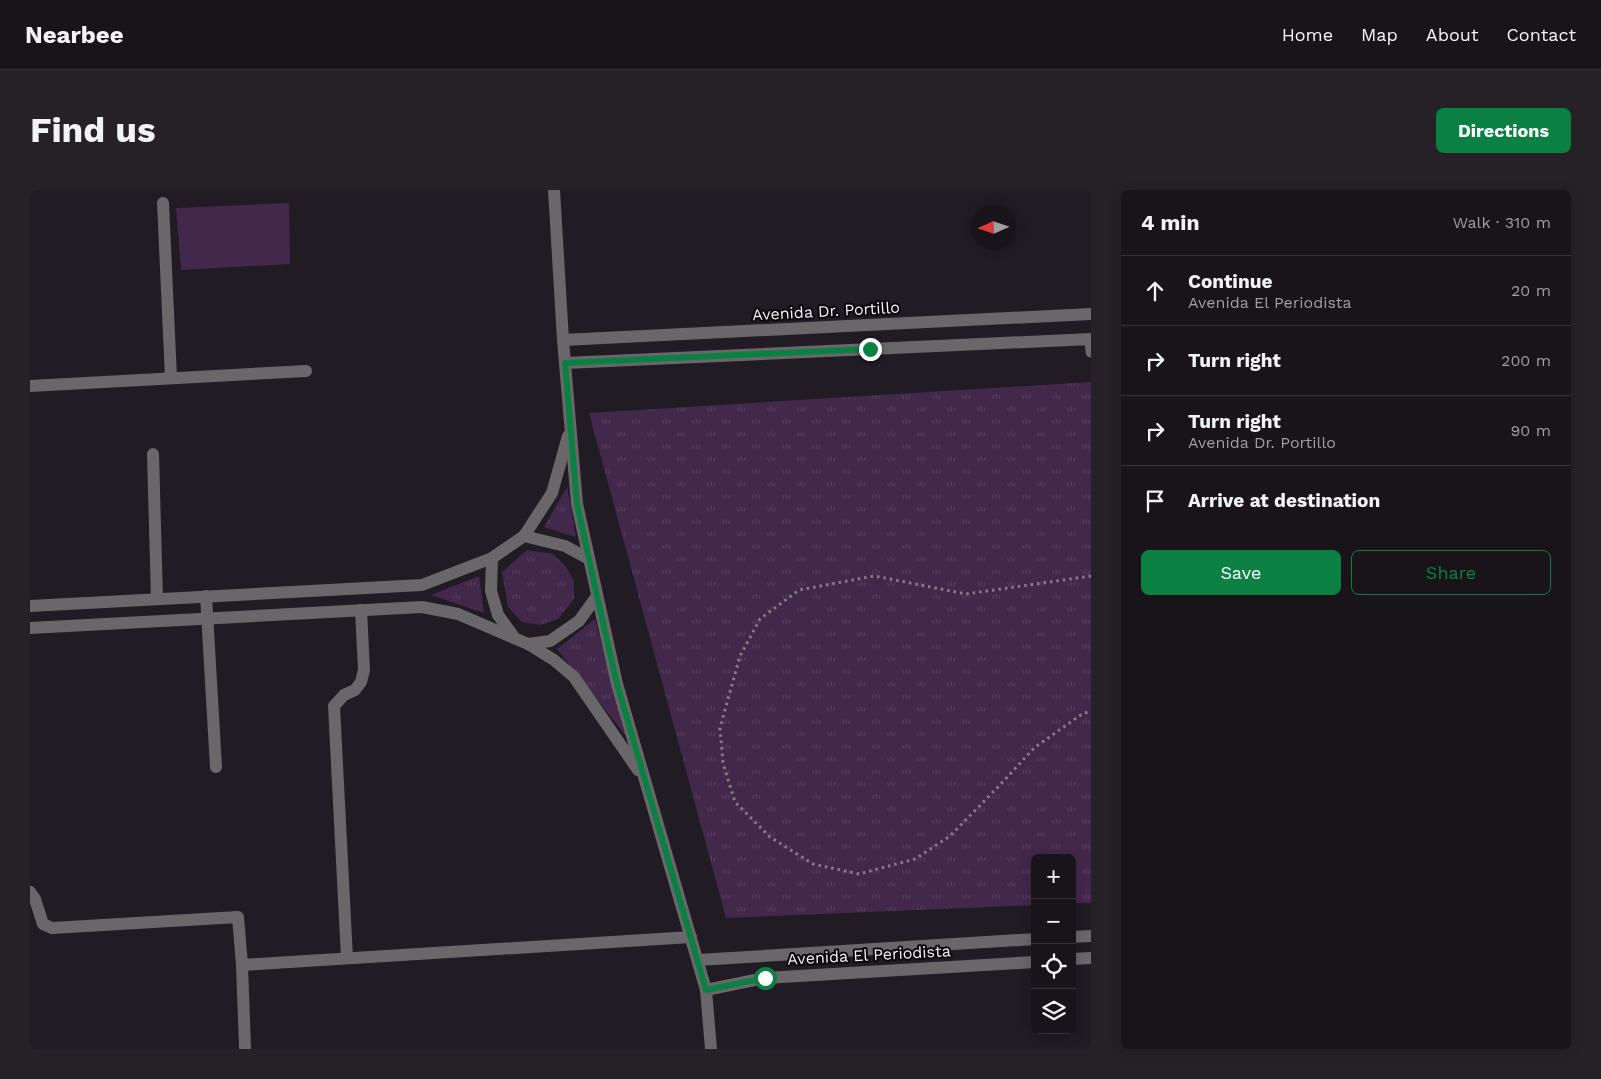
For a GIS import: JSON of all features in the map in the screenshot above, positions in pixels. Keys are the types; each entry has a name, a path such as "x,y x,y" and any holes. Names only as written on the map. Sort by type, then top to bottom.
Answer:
{"street":[{"path":"554,190 563,340 577,504 617,684 706,990 710,1049"},
{"path":"163,203 171,378"},
{"name":"Avenida Dr. Portillo","path":"563,340 1091,314"},
{"path":"565,363 1091,343"},
{"path":"30,386 306,371"},
{"path":"30,606 422,585 492,558 524,536 552,493 570,429"},
{"path":"153,454 157,599"},
{"path":"524,536 564,546 589,559"},
{"path":"492,558 491,591 498,615 515,638"},
{"path":"206,596 216,767"},
{"path":"528,644 550,641 579,621 597,596"},
{"path":"30,628 422,607 458,614 528,644 554,660 574,677 645,780"},
{"path":"347,958 334,706 344,695 355,690 361,682 364,670 361,610"},
{"path":"30,892 35,899 43,924 52,928 238,917 246,1047"},
{"path":"1076,937 1091,936"},
{"path":"242,965 691,937"},
{"path":"698,960 1031,939"},
{"path":"1076,959 1091,958"},
{"name":"Avenida El Periodista","path":"706,990 765,978 1031,962"}],"path":[{"path":"1091,576 966,594 874,576 799,590 760,619 740,656 720,728 723,764 735,802 770,837 813,864 859,874 915,859 950,836 1034,748 1082,714 1091,711"}],"green space":[{"path":"289,203 290,264 181,270 176,208"},
{"path":"1091,382 1091,903 1076,903 1076,854 1031,854 1031,905 726,918 589,413"},
{"path":"567,487 576,537 544,527"},
{"path":"527,550 553,554 566,567 574,581 574,599 558,619 540,625 522,622 508,607 502,572"},
{"path":"479,576 484,613 431,595"},
{"path":"595,619 626,736 557,649"}],"route":[{"path":"765,978 706,990 617,684 597,596 577,504 565,363 870,349"}]}
